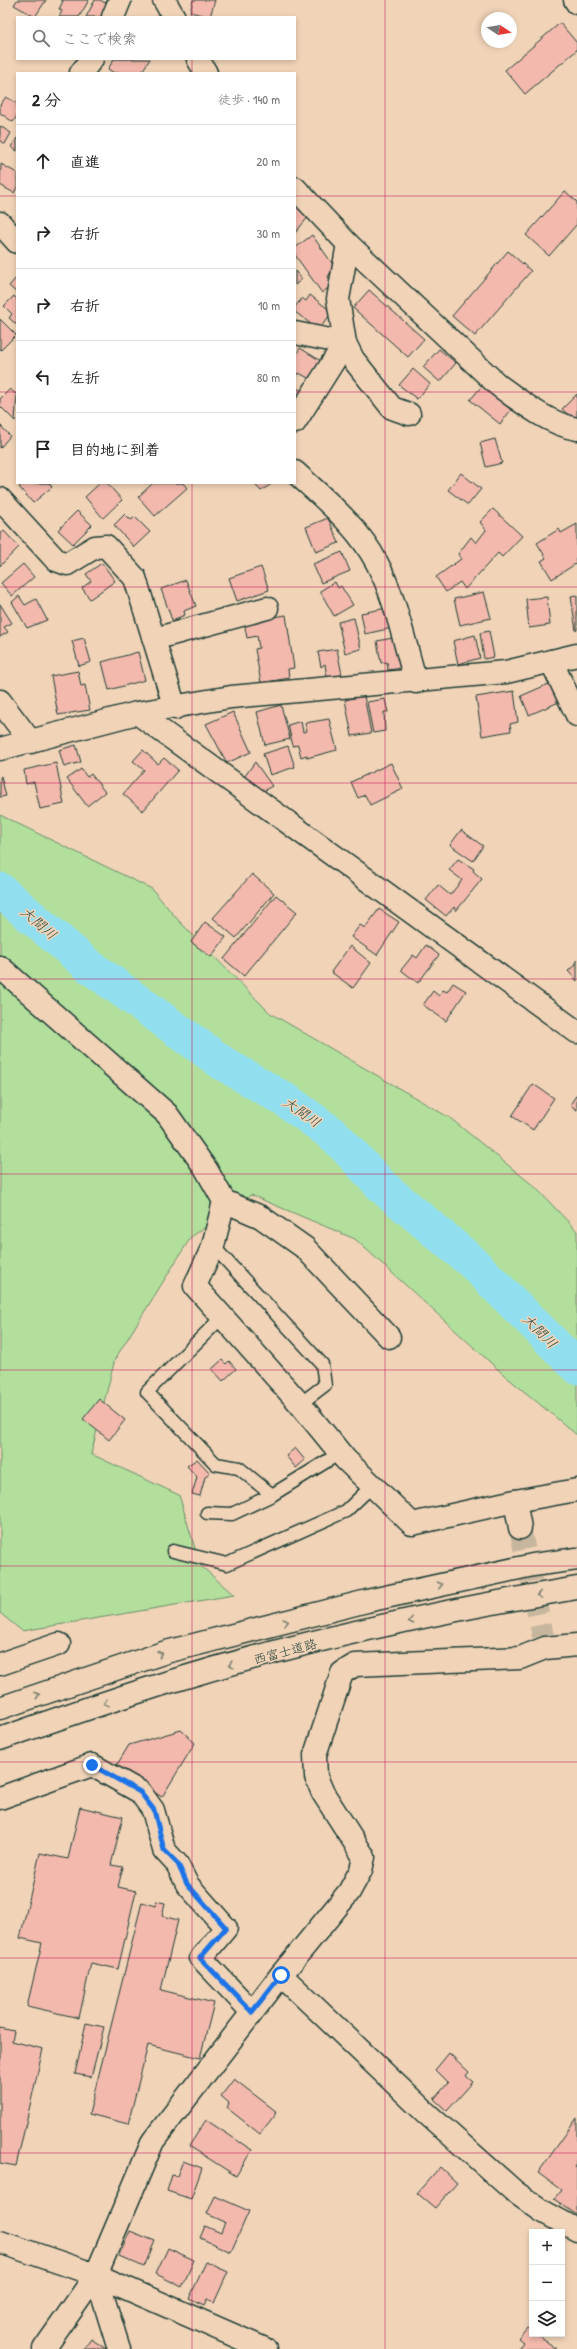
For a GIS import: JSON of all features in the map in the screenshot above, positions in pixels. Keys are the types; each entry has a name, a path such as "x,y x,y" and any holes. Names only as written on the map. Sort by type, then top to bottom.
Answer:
{"main road":[{"path":"113,16 120,0"},
{"path":"164,0 173,16"},
{"path":"82,72 91,60"},
{"path":"199,60 205,72"},
{"path":"296,189 348,244 498,385 523,403 566,427 577,429"},
{"path":"0,223 16,241"},
{"path":"348,244 338,299 345,343 353,359 392,408 409,414"},
{"path":"296,333 345,343"},
{"path":"296,420 345,343"},
{"path":"296,473 348,522 376,562 390,593 416,682"},
{"path":"0,499 56,560 67,564 95,547 106,546 135,578 175,708"},
{"path":"154,639 267,608"},
{"path":"0,749 137,713 175,708 231,697 416,682 506,672 577,655"},
{"path":"551,661 577,715"},
{"path":"0,701 31,742"},
{"path":"137,713 577,1032"},
{"path":"0,967 167,1114 206,1169 224,1201 261,1217 305,1248 389,1337"},
{"path":"224,1201 214,1246 195,1286 300,1404 340,1453 412,1524 515,1501 577,1490"},
{"path":"515,1501 520,1528"},
{"path":"0,1708 182,1648 374,1600 533,1565 577,1559"},
{"name":"西富士道路","path":"0,1739 170,1682 312,1643 499,1601 577,1588"},
{"path":"44,2349 96,2275 153,2141 281,1975 349,1892 361,1870 364,1857 326,1798 316,1777 315,1755 342,1673 355,1665 520,1658 544,1642 577,1645"},
{"path":"0,1664 59,1644"},
{"path":"0,1798 92,1765 140,1792 154,1810 164,1850 178,1864 187,1884 226,1928 200,1958 252,2012"},
{"path":"281,1975 425,2112 515,2192 542,2211 577,2230"},
{"path":"0,2242 96,2275 265,2349"},
{"path":"96,2275 119,2349"}],"lane":[{"path":"214,1246 322,1364 325,1385 300,1404"},
{"path":"222,1317 147,1392 216,1464 239,1468 272,1495"},
{"path":"207,1513 232,1514 272,1495 340,1453"},
{"path":"173,1551 227,1564 346,1511 372,1486"}],"green space":[{"path":"0,815 152,889 178,920 270,1013 450,1118 535,1187 577,1231 577,1435 503,1374 355,1239 251,1195 191,1237 115,1359 91,1454 179,1495 200,1565 234,1595 22,1631 0,1613"}],"building":[{"path":"17,0 46,0 36,16 14,5"},
{"path":"61,0 89,0 80,16 60,16 62,11 59,9 63,1"},
{"path":"95,0 100,0 111,6 106,16 87,16"},
{"path":"193,0 215,0 210,16 190,12"},
{"path":"560,23 577,43 577,50 525,94 505,70"},
{"path":"113,60 149,60 142,72 112,72 108,69"},
{"path":"6,97 16,102 16,118 13,122 0,113 0,105"},
{"path":"0,126 11,133 5,144 0,141"},
{"path":"16,140 16,150 11,147"},
{"path":"1,164 16,172 16,189 14,193 0,185"},
{"path":"565,191 577,202 577,224 549,256 526,235"},
{"path":"296,206 309,216 296,232"},
{"path":"312,235 334,266 328,277 333,284 322,293 296,256 296,247"},
{"path":"508,251 531,271 475,336 452,316"},
{"path":"296,272 302,279 296,284"},
{"path":"16,278 16,292 9,286"},
{"path":"369,290 424,339 408,357 353,308"},
{"path":"310,295 332,312 319,330 296,313 296,306 302,298 306,301"},
{"path":"14,296 16,298 16,324 9,318 12,314 4,306"},
{"path":"0,319 16,335 1,350 0,349"},
{"path":"300,348 321,361 310,379 299,373 296,377 296,355"},
{"path":"439,349 456,363 440,382 423,367"},
{"path":"413,369 430,384 417,399 399,385"},
{"path":"482,386 511,410 500,424 470,400"},
{"path":"296,388 302,391 296,402"},
{"path":"10,389 16,394 15,421 0,406 0,399"},
{"path":"577,394 577,420 576,422 562,409"},
{"path":"0,425 10,436 0,448"},
{"path":"495,439 502,463 486,467 480,443"},
{"path":"461,473 481,489 468,505 448,490"},
{"path":"23,484 50,484 52,487 33,503 19,487"},
{"path":"99,484 108,484 122,500 103,518 85,497"},
{"path":"152,484 184,484 187,488 155,516 138,497"},
{"path":"254,484 272,484 261,491"},
{"path":"493,509 522,536 502,557 498,553 465,589 460,582 446,592 436,577 461,559 458,554 471,537 476,543 486,530 480,522"},
{"path":"77,511 92,525 73,544 58,530"},
{"path":"125,514 131,520 135,517 150,532 134,547 114,525"},
{"path":"328,518 339,543 316,552 306,527"},
{"path":"577,524 577,557 575,559 577,563 552,579 541,561 546,558 537,543 559,529 561,533"},
{"path":"4,531 19,547 0,566 0,534"},
{"path":"342,552 350,571 321,583 313,564"},
{"path":"102,563 115,581 90,599 82,588 91,581 86,574"},
{"path":"23,564 34,577 12,596 1,583"},
{"path":"261,567 269,590 237,601 229,578"},
{"path":"186,580 196,606 184,611 185,615 172,620 161,589"},
{"path":"335,582 338,588 341,586 353,605 334,616 320,591"},
{"path":"484,592 491,618 460,625 454,599"},
{"path":"577,595 577,630 576,631 571,596"},
{"path":"19,596 25,605 36,599 47,620 27,628 12,602"},
{"path":"547,597 550,625 529,628 526,599"},
{"path":"0,604 12,623 4,627 8,632 0,637"},
{"path":"387,608 392,628 365,634 361,613"},
{"path":"286,615 294,668 288,669 289,678 261,683 255,649 259,648 257,636 247,638 244,622"},
{"path":"354,618 361,649 345,653 338,622"},
{"path":"489,631 494,657 484,659 480,633"},
{"path":"475,635 480,658 458,664 453,641"},
{"path":"398,637 403,668 388,670 387,662 381,663 377,641"},
{"path":"84,638 91,662 79,666 72,641"},
{"path":"337,649 342,675 327,678 325,664 321,667 318,652"},
{"path":"138,652 145,680 109,690 102,662"},
{"path":"78,671 81,686 85,685 90,710 58,715 51,676"},
{"path":"551,683 559,702 529,715 521,696"},
{"path":"514,691 518,722 510,724 511,731 482,736 476,697"},
{"path":"364,696 371,733 352,736 345,700"},
{"path":"385,699 388,712 384,712 385,731 373,733 367,702"},
{"path":"281,705 290,739 265,745 257,712"},
{"path":"233,712 251,752 227,763 206,724"},
{"path":"329,719 337,750 307,758 307,755 301,757 298,745 293,746 288,725 301,721 303,732 307,731 305,723"},
{"path":"76,745 81,762 64,767 59,750"},
{"path":"288,746 295,767 270,775 263,754"},
{"path":"143,750 158,764 164,758 178,770 143,811 123,794 144,770 133,761"},
{"path":"255,762 272,786 261,793 242,780"},
{"path":"56,763 64,804 40,809 34,782 26,784 24,770"},
{"path":"391,763 403,789 370,805 365,795 358,798 351,782"},
{"path":"81,769 87,777 91,774 105,792 87,806 67,779"},
{"path":"1,776 6,796 0,797 0,777"},
{"path":"461,830 483,846 473,861 450,845"},
{"path":"458,859 474,869 473,871 482,879 456,911 454,907 446,916 426,900 438,885 450,895 462,880 449,870"},
{"path":"252,874 274,893 236,938 213,918"},
{"path":"276,895 297,912 244,976 224,959"},
{"path":"379,909 399,922 377,955 351,937 360,925 365,928"},
{"path":"205,922 226,937 211,957 191,942"},
{"path":"426,945 439,955 418,983 401,970 413,955 417,958"},
{"path":"350,946 371,963 353,988 331,972"},
{"path":"577,960 577,981 568,971 576,964 575,962"},
{"path":"453,983 466,991 446,1021 423,1005 433,991 439,996 443,990 447,992"},
{"path":"533,1084 554,1098 533,1130 512,1116"},
{"path":"577,1094 577,1110 570,1105"},
{"path":"222,1360 226,1364 229,1361 236,1369 223,1381 212,1369"},
{"path":"99,1399 125,1420 109,1440 83,1419"},
{"path":"295,1448 305,1460 296,1468 286,1456"},
{"path":"197,1459 210,1473 205,1477 200,1496 192,1494 197,1477 187,1466"},
{"path":"181,1730 195,1743 162,1797 115,1768 129,1745"},
{"path":"80,1807 123,1817 111,1865 123,1867 118,1887 136,1891 118,1969 91,1963 79,2018 27,2006 42,1943 20,1938 40,1853 68,1859"},
{"path":"156,1901 165,1903 162,1916 178,1920 161,1990 214,2003 200,2058 148,2045 128,2124 89,2114 142,1902 155,1906"},
{"path":"86,2023 104,2027 91,2077 75,2074"},
{"path":"0,2028 14,2031 12,2041 43,2049 16,2166 0,2163"},
{"path":"449,2053 469,2072 466,2076 473,2082 447,2111 434,2099 448,2083 435,2070"},
{"path":"234,2079 277,2112 260,2134 227,2108 229,2103 221,2096"},
{"path":"577,2118 577,2164 575,2167 577,2169 577,2215 554,2199 561,2190 538,2173"},
{"path":"206,2120 252,2150 236,2176 189,2146"},
{"path":"183,2161 202,2168 191,2199 167,2191 172,2175 177,2176"},
{"path":"440,2167 457,2183 435,2208 417,2193"},
{"path":"215,2196 249,2211 231,2252 200,2238 205,2226 221,2233 225,2222 207,2214"},
{"path":"130,2231 155,2241 144,2267 119,2256"},
{"path":"168,2248 194,2260 182,2287 156,2274"},
{"path":"206,2262 228,2272 214,2303 207,2300 204,2306 189,2299"},
{"path":"527,2327 529,2329 529,2337 540,2337 557,2349 518,2349 523,2342 518,2338"},
{"path":"91,2339 106,2349 84,2349"}],"waterway":[{"name":"大間川","path":"0,890 89,966 224,1064 287,1101 335,1136 383,1187 472,1262 577,1367"}],"tunnel":[{"path":"520,1528 543,1636"}],"route":[{"path":"92,1765 140,1792 154,1810 164,1850 178,1864 187,1884 226,1928 200,1958 252,2012 281,1975"}]}
